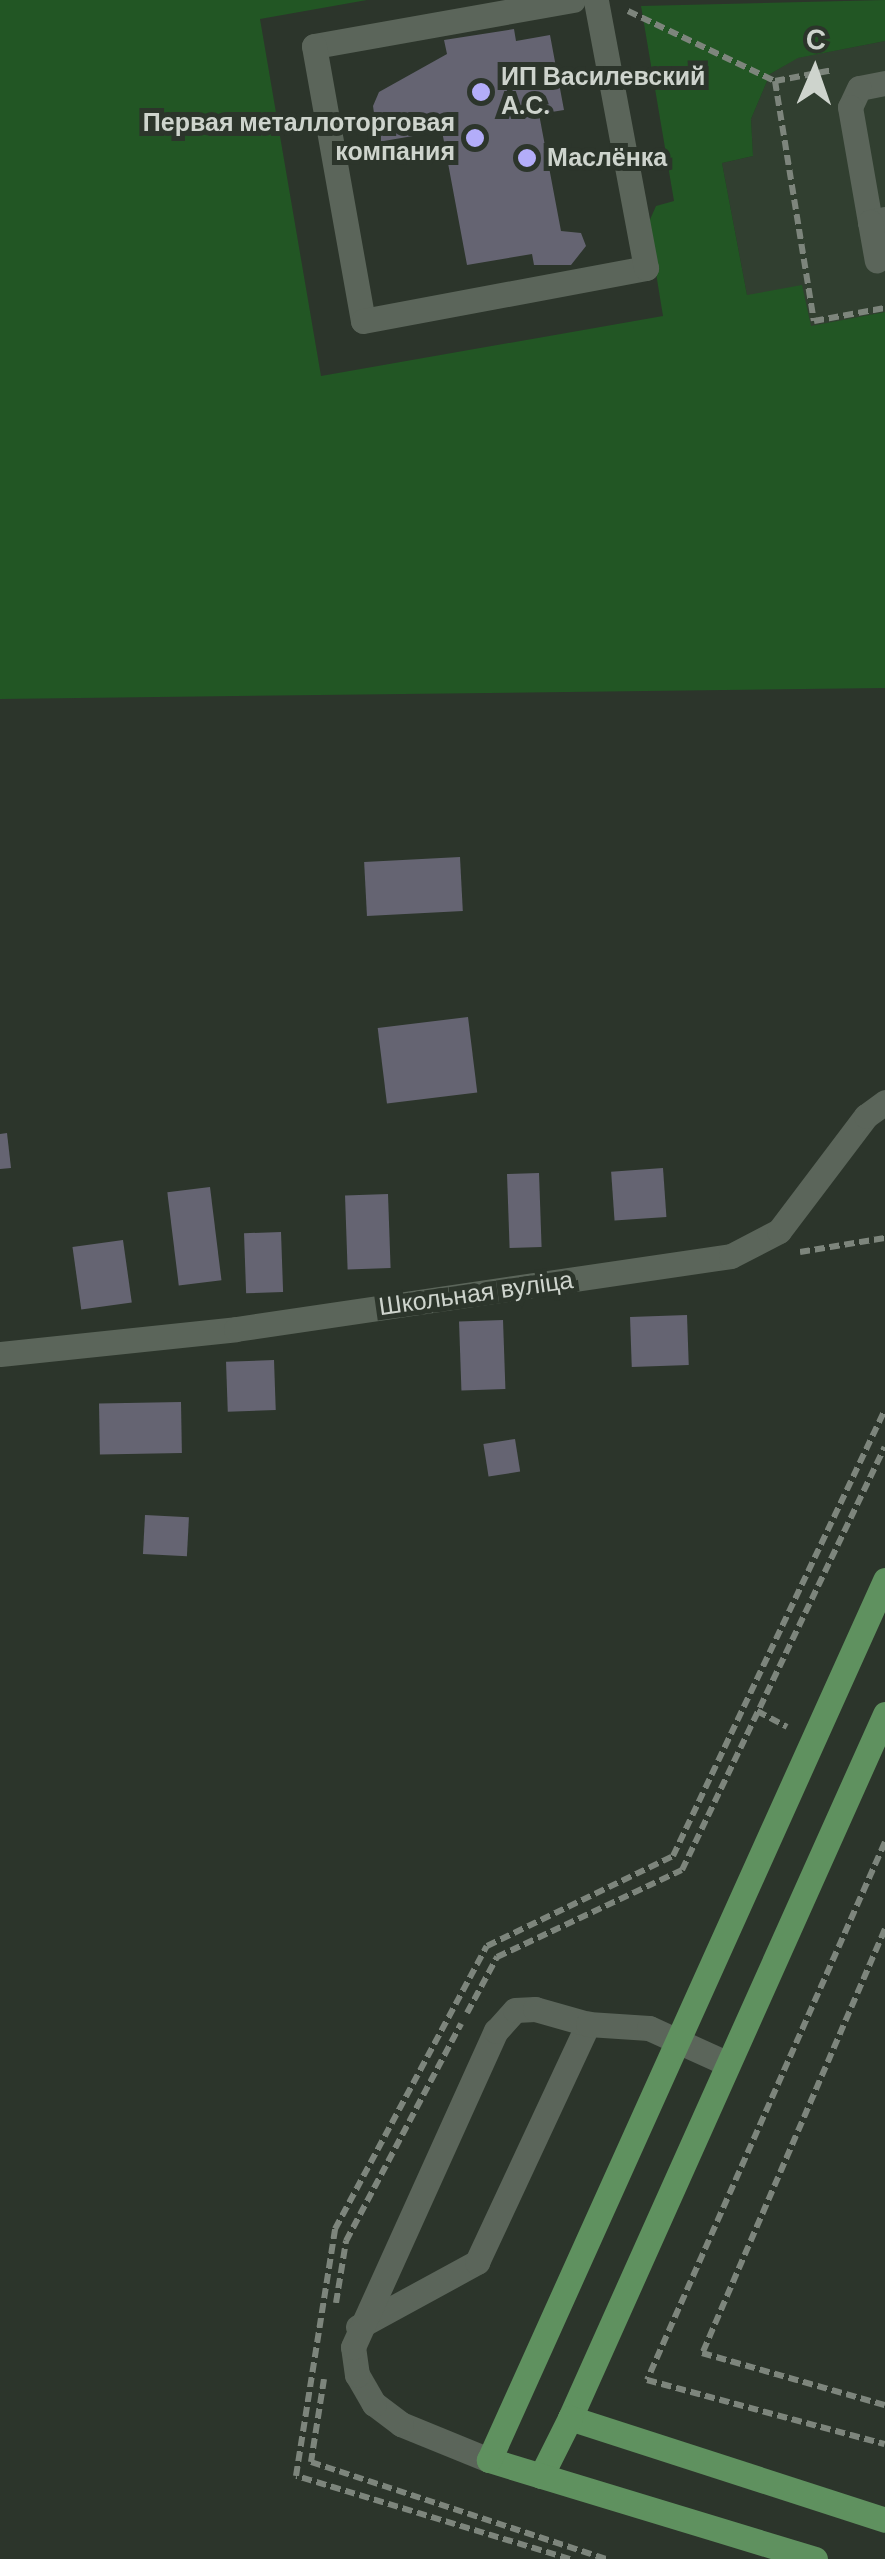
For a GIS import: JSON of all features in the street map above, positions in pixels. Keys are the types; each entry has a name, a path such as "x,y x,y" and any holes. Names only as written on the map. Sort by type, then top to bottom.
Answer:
{"main road":[{"path":"815,2559 489,2460 673,2039 885,1580"},
{"path":"541,2476 885,1714"},
{"path":"570,2418 885,2520"}],"street":[{"path":"573,0 314,46 362,321 646,268 609,4"},
{"path":"877,260 878,221 850,107 859,88 885,83"},
{"path":"755,1247 797,1213 866,1116 885,1102"},
{"name":"Школьная вуліца","path":"0,1354 236,1329 755,1247"},
{"path":"489,2460 401,2424 374,2404 358,2375 358,2327 506,2018 535,2009 588,2024 648,2028 726,2062"},
{"path":"358,2327 461,2276 476,2262 588,2024"}],"path":[{"path":"609,4 775,82 814,321 885,308"},
{"path":"755,1247 785,1254 885,1238"},
{"path":"885,1842 647,2380 885,2444"},
{"path":"885,1930 702,2353 885,2405"}],"shaded area":[{"path":"885,41 885,312 810,327 747,295 722,163 753,156 751,119 770,74 797,58"}],"green space":[{"path":"0,0 367,0 260,19 321,376 663,316 648,224 656,206 674,201 641,6 885,0 885,41 798,58 770,74 751,119 753,156 722,163 747,295 802,285 811,326 885,312 885,688 0,699"}],"building":[{"path":"514,29 516,41 550,35 564,110 539,114 561,231 581,233 586,246 571,265 534,265 532,254 467,265 442,131 378,142 373,106 379,92 447,54 444,40"},
{"path":"460,857 463,911 367,916 364,862"},
{"path":"468,1017 477,1092 387,1104 378,1028"},
{"path":"7,1133 11,1168 0,1169 0,1134"},
{"path":"663,1168 666,1217 615,1221 611,1172"},
{"path":"539,1173 542,1247 510,1248 507,1174"},
{"path":"210,1187 221,1280 179,1286 167,1192"},
{"path":"388,1194 391,1268 348,1269 345,1196"},
{"path":"281,1232 283,1292 246,1293 244,1233"},
{"path":"123,1240 132,1302 81,1309 72,1247"},
{"path":"687,1315 689,1365 632,1367 630,1317"},
{"path":"503,1320 505,1389 461,1390 459,1322"},
{"path":"274,1360 276,1410 228,1412 226,1362"},
{"path":"181,1402 182,1453 100,1454 99,1403"},
{"path":"515,1439 520,1472 489,1477 483,1444"},
{"path":"145,1515 189,1517 187,1556 143,1554"}],"place":[{"name":"ИП Василевский А.С.","path":"481,92"},
{"name":"Первая металлоторговая компания","path":"475,138"},
{"name":"Маслёнка","path":"527,158"}]}
